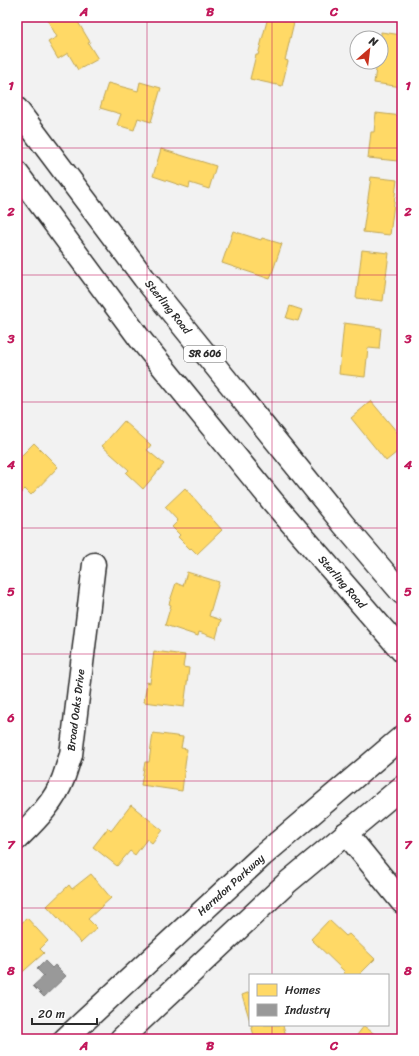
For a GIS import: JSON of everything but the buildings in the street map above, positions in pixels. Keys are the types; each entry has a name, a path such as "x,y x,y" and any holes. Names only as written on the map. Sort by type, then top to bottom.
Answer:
{"main road":[{"name":"Sterling Road","path":"17,109 144,278 344,525 402,593"},
{"name":"Sterling Road","path":"17,173 140,339 273,502 402,652"},
{"name":"Broad Oaks Drive","path":"17,839 50,804 63,780 71,755 94,564"},
{"name":"Herndon Parkway","path":"65,1039 262,856 402,737"},
{"path":"120,1039 288,882 402,787"},
{"path":"346,833 402,902"}]}
